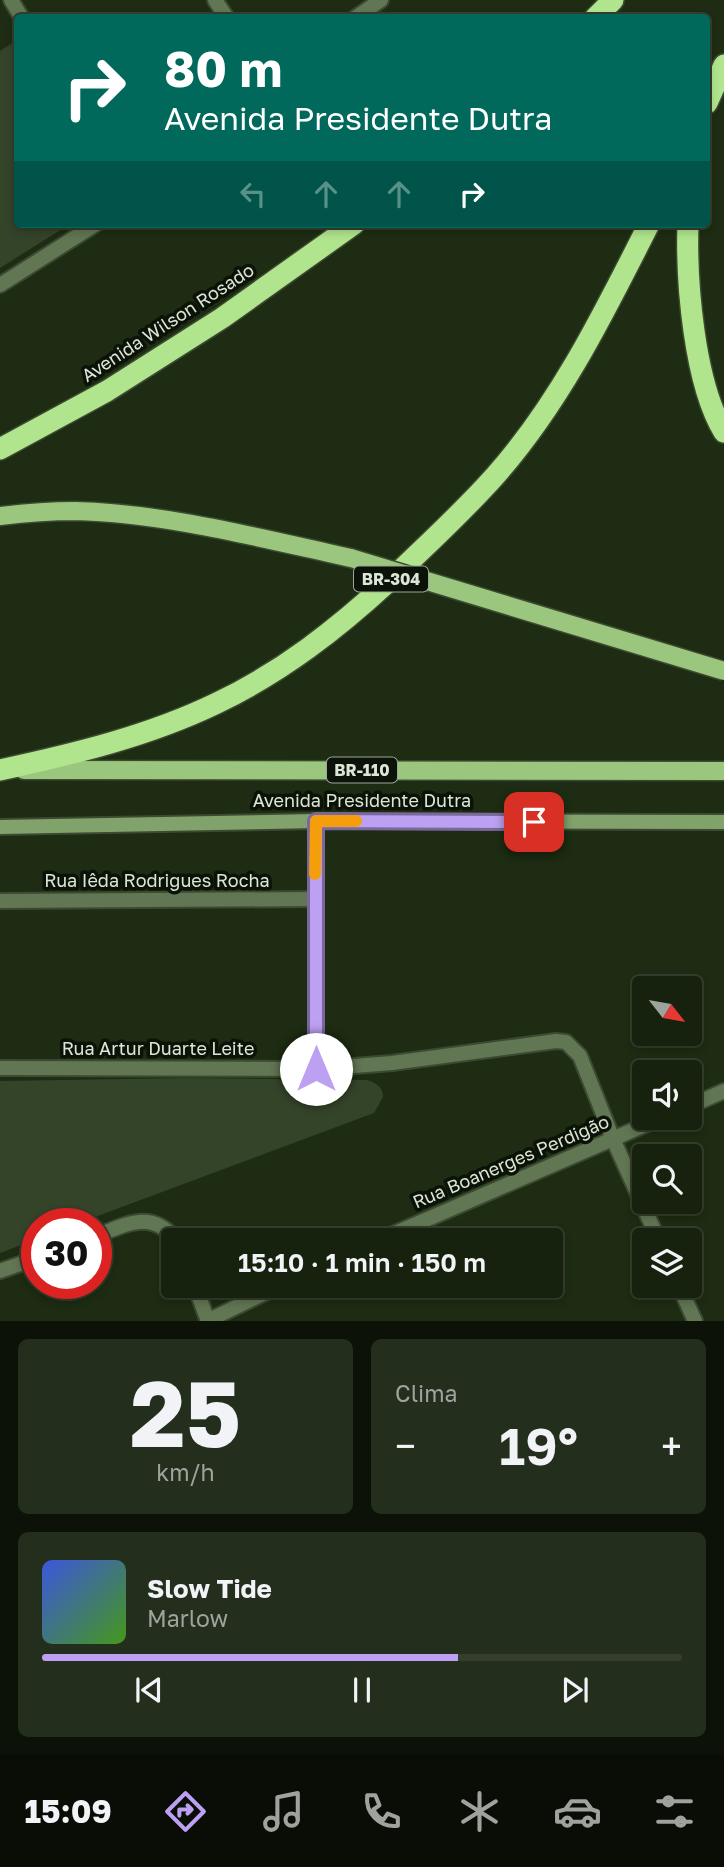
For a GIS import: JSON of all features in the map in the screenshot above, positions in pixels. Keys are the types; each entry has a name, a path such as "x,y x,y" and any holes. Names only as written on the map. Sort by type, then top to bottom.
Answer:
{"highway":[{"path":"599,14 613,0"},
{"path":"710,96 724,65"},
{"name":"Avenida Wilson Rosado","path":"0,449 107,391 222,318 348,228"},
{"name":"BR-304","path":"0,770 148,732 218,703 305,652 349,618 439,534 495,476 578,358 647,228"},
{"path":"688,228 692,315 706,391 724,432"}],"main road":[{"path":"0,516 76,511 213,528 325,552 415,576 724,671"},
{"name":"Avenida Presidente Dutra","path":"0,770 724,771"}],"street":[{"path":"361,14 381,0"},
{"path":"0,285 90,228"},
{"path":"316,821 316,1069"},
{"name":"Avenida Presidente Dutra","path":"0,827 316,821 724,822"},
{"name":"Rua Iêda Rodrigues Rocha","path":"0,901 315,899"},
{"name":"Rua Artur Duarte Leite","path":"0,1068 316,1069 392,1063 556,1041 566,1042 580,1056 613,1139"},
{"path":"702,1101 724,1091"},
{"name":"Rua Boanerges Perdigão","path":"407,1228 634,1130"},
{"path":"613,1139 653,1228"},
{"path":"112,1231 143,1221 158,1224 162,1228"},
{"path":"0,1271 21,1264"},
{"path":"199,1298 207,1321 254,1298"},
{"path":"684,1298 695,1321"}],"green space":[{"path":"14,42 14,228 64,228 0,268 0,51"},
{"path":"185,1078 367,1080 378,1086 383,1097 374,1113 112,1211 112,1208 21,1208 21,1245 0,1253 0,1081"}],"slow traffic":[{"path":"315,874 316,821 356,821"}],"route":[{"path":"316,1069 316,821 534,822"}]}
